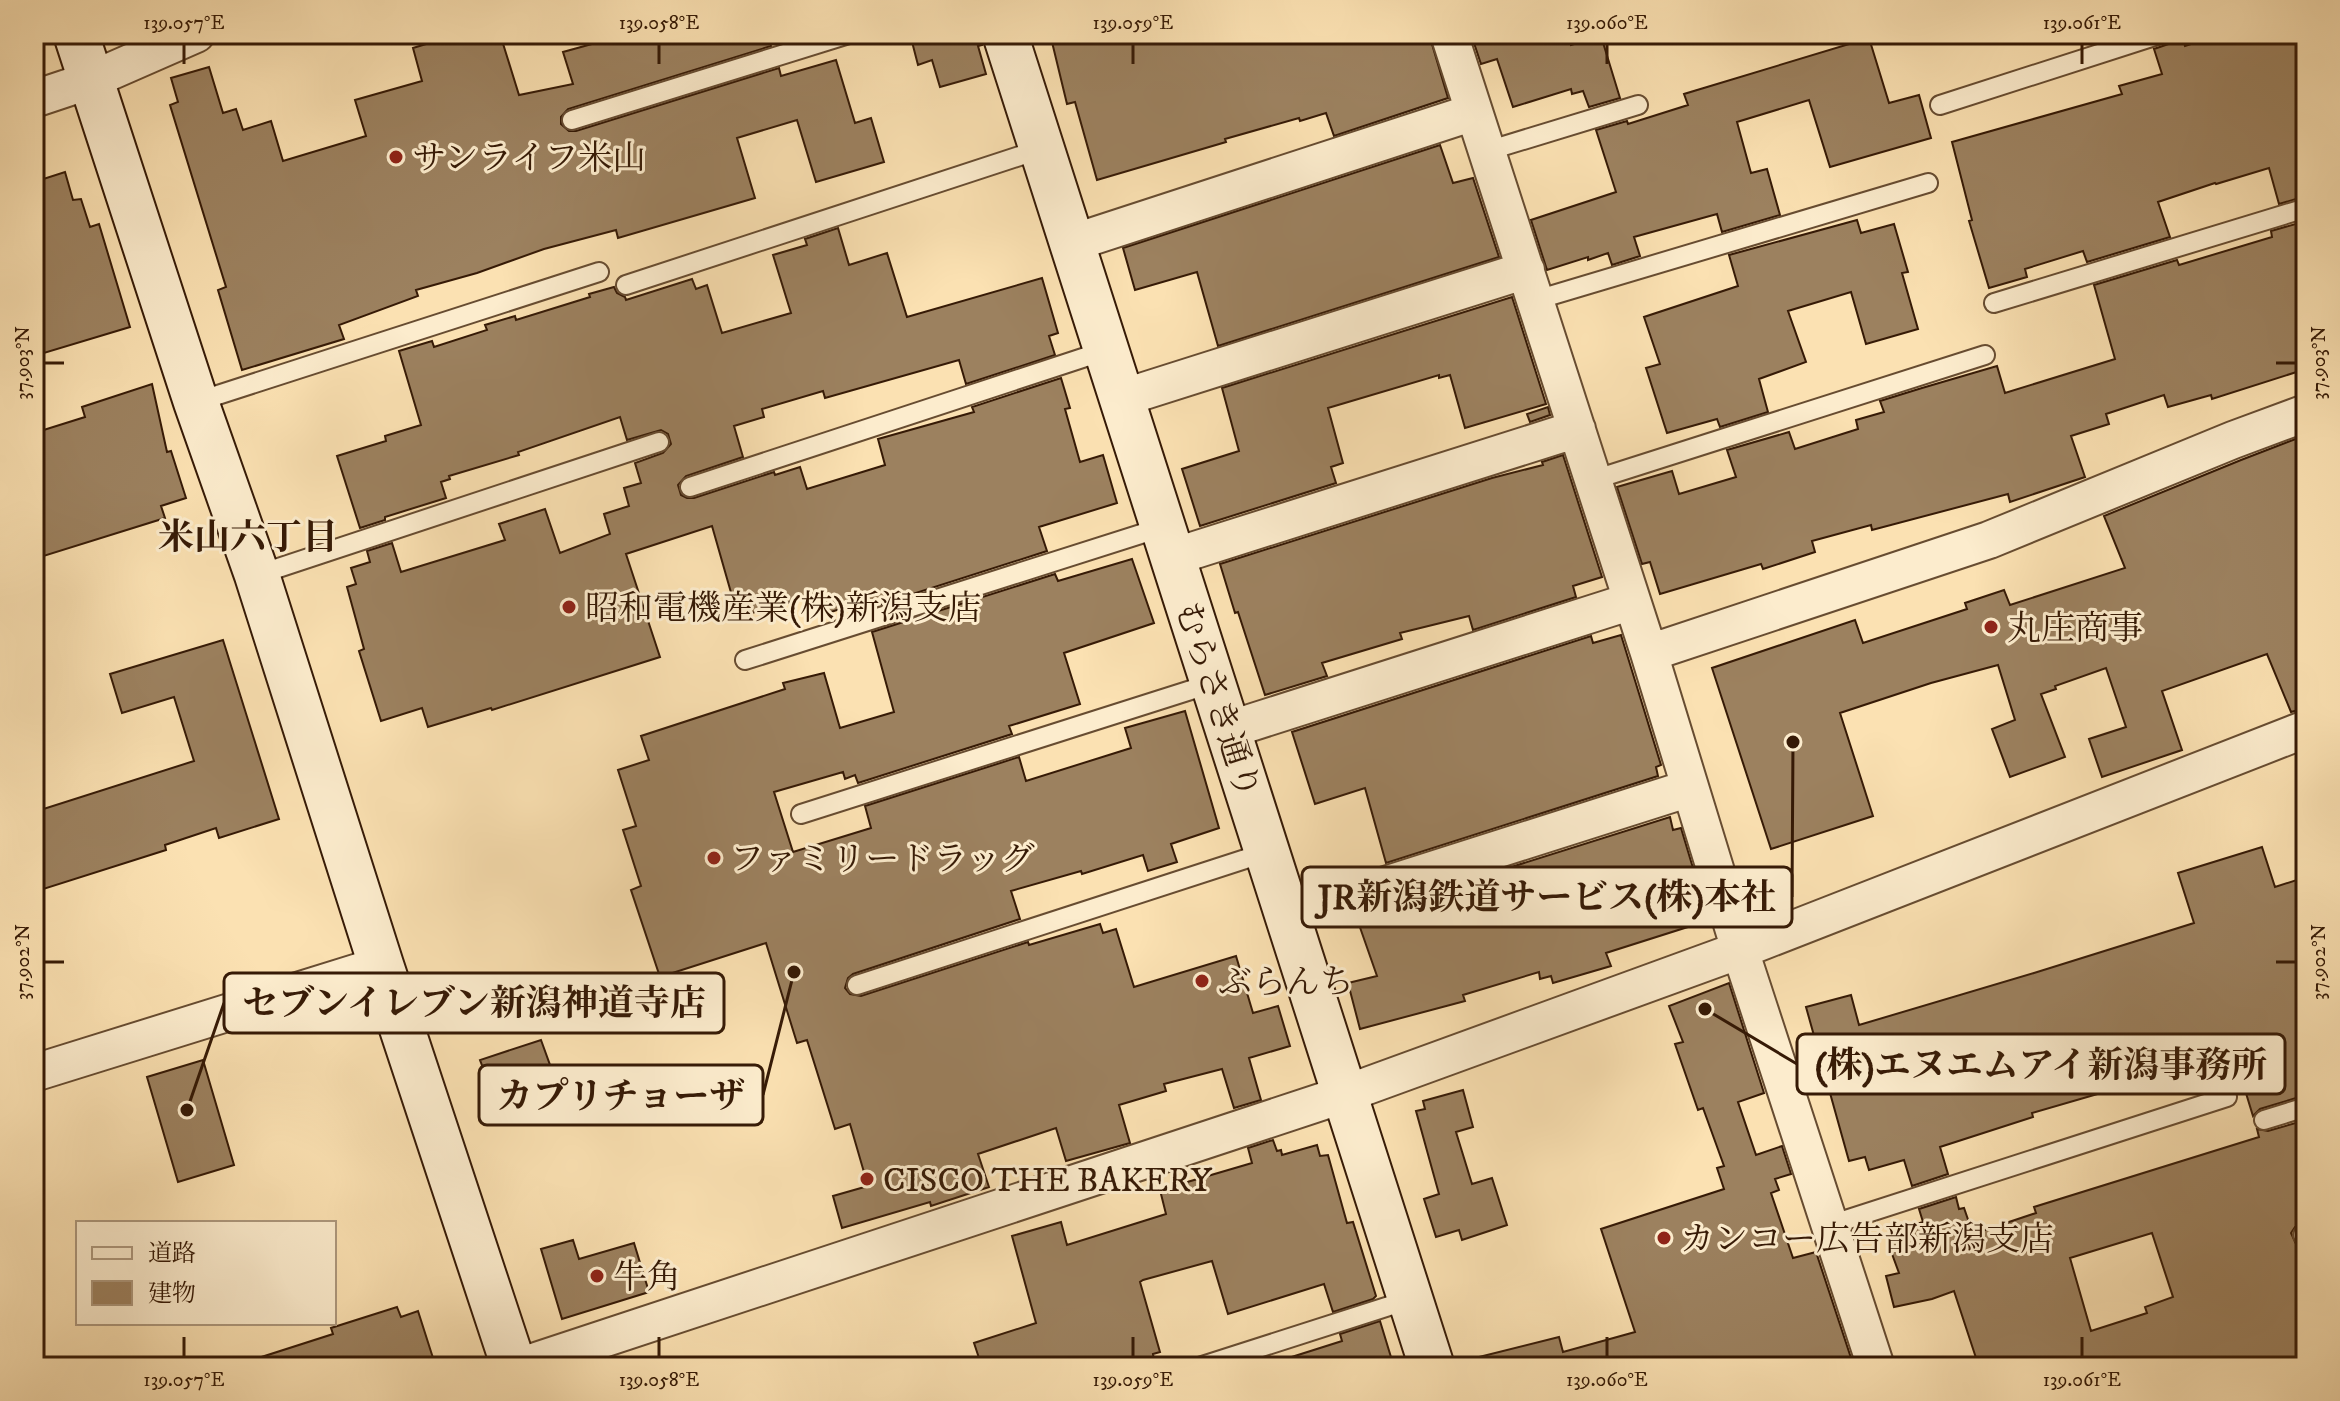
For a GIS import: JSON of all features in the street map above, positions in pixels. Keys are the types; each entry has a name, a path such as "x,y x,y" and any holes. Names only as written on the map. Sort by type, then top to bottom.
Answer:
{"street":[{"path":"76,34 516,1367 1345,1094 1740,950 2306,729"},
{"path":"34,99 91,80 196,34"},
{"path":"1449,34 1876,1367"},
{"name":"むらさき通り","path":"1013,36 1042,148 1432,1367"},
{"path":"1072,243 1474,112"},
{"path":"1122,398 1531,285"},
{"path":"1649,653 1989,540 2306,413"},
{"path":"1168,542 1577,429"},
{"path":"1228,730 1632,601"},
{"path":"1288,916 1690,788"},
{"path":"34,1073 381,965"}],"lane":[{"path":"572,120 849,34"},
{"path":"1940,105 2161,34"},
{"path":"1487,151 1638,105"},
{"path":"626,285 1042,148"},
{"path":"1531,285 1928,183"},
{"path":"1994,303 2306,208"},
{"path":"196,402 599,272"},
{"path":"690,487 1107,350"},
{"path":"1593,480 1985,355"},
{"path":"257,575 659,442"},
{"path":"745,660 1168,542"},
{"path":"801,814 1213,683"},
{"path":"857,985 1267,852"},
{"path":"1830,1225 2227,1097"},
{"path":"2264,1120 2306,1107"},
{"path":"1199,1367 1411,1299"}],"building":[{"path":"459,34 500,34 519,95 573,84 563,52 628,34 767,34 771,46 568,109 561,117 561,124 569,131 576,131 779,68 781,76 836,60 855,123 871,118 884,162 816,182 797,120 737,138 755,198 618,238 616,230 544,249 477,273 416,290 418,296 339,325 344,339 242,370 218,290 226,287 170,105 178,102 171,78 209,67 223,113 236,109 243,130 271,121 283,161 366,136 355,100 422,81 413,48"},
{"path":"910,34 981,34 982,45 978,46 986,74 940,87 932,60 918,65"},
{"path":"1086,34 1429,34 1448,98 1334,136 1326,113 1300,121 1299,118 1097,180 1075,102 1067,104 1052,42"},
{"path":"1471,34 1568,34 1571,45 1601,36 1620,98 1589,107 1583,91 1572,94 1571,89 1513,107 1497,59 1481,64"},
{"path":"2222,34 2298,34 2306,59 2306,196 2279,204 2269,168 2215,183 2158,202 2170,237 2087,262 2083,251 2025,269 2027,277 1989,288 1969,221 1972,220 1952,142 2122,94 2119,86 2162,74 2154,49 2183,39 2185,46"},
{"path":"1869,38 1889,103 1919,95 1931,138 1830,167 1809,100 1737,122 1751,173 1767,169 1780,215 1722,232 1717,214 1634,237 1640,256 1612,265 1608,253 1547,270 1531,220 1616,192 1596,130 1627,121 1628,124 1688,105 1684,94"},
{"path":"1440,145 1453,183 1473,178 1499,257 1218,346 1197,272 1135,290 1123,248"},
{"path":"65,172 73,200 81,199 90,227 99,224 130,327 34,356 34,182"},
{"path":"1857,220 1861,233 1894,224 1908,272 1902,273 1918,329 1866,344 1851,292 1788,311 1806,362 1759,379 1768,412 1720,427 1717,419 1667,433 1646,368 1660,364 1644,317 1738,286 1729,255"},
{"path":"2306,221 2306,369 2212,399 2211,395 2168,407 2164,395 2106,414 2109,424 2071,436 2085,477 2010,502 2008,494 1872,530 1871,525 1812,541 1815,552 1763,569 1761,564 1660,594 1650,562 1642,564 1617,487 1672,471 1679,494 1736,477 1727,450 1789,432 1795,449 1858,429 1856,420 1884,412 1880,401 1997,366 2005,393 2115,359 2094,285 2177,260 2179,265 2272,237 2271,231"},
{"path":"838,228 849,265 887,253 907,317 1042,278 1058,333 1049,336 1055,355 966,384 959,360 825,398 823,391 762,409 764,417 734,426 743,457 686,476 678,485 681,495 694,498 774,472 775,475 800,467 807,489 885,465 878,439 974,412 972,407 1061,378 1070,408 1065,409 1080,462 1103,455 1117,503 1039,527 1047,551 866,609 864,601 822,615 815,595 738,617 712,526 626,554 660,657 428,727 422,708 381,721 359,651 364,649 347,587 356,584 351,568 370,562 367,551 392,543 401,572 505,540 499,524 545,509 560,553 610,534 604,514 629,506 624,488 641,483 635,463 663,453 671,444 668,434 661,430 627,440 620,417 518,452 519,455 449,476 450,479 441,482 446,498 360,528 337,456 386,441 385,436 421,425 399,351 432,341 434,347 487,330 485,325 515,316 516,320 614,287 626,300 692,279 696,289 707,285 722,333 791,313 773,255 807,245 805,239"},
{"path":"1512,297 1546,404 1465,428 1450,375 1439,378 1439,375 1328,408 1343,463 1331,467 1336,483 1200,526 1182,469 1239,451 1222,388"},
{"path":"152,384 167,452 171,451 186,498 161,506 165,518 34,559 34,433 85,417 82,407"},
{"path":"1548,407 1550,415 1530,422 1527,414"},
{"path":"2306,435 2306,708 2291,712 2267,654 2162,691 2182,750 2102,777 2089,739 2126,727 2106,668 2041,694 2065,757 2010,777 1992,729 2015,720 1998,665 1840,713 1873,816 1771,849 1712,668 1855,620 1863,643 1967,609 1965,603 2004,590 2010,605 2125,568 2104,516"},
{"path":"1563,455 1602,577 1573,586 1576,597 1473,630 1469,616 1400,633 1402,639 1322,663 1327,676 1265,695 1220,564 1492,478 1543,465 1542,462"},
{"path":"1132,559 1154,623 1064,653 1080,704 1009,726 1012,734 858,783 855,775 845,779 843,772 774,792 793,852 871,828 865,806 1019,757 1026,781 1131,748 1125,728 1185,711 1219,828 1171,844 1177,862 1148,871 1143,855 1011,891 1020,919 853,974 845,988 850,994 861,996 1028,942 1029,945 1100,924 1103,933 1116,929 1134,987 1236,956 1253,1013 1278,1006 1290,1046 1249,1058 1261,1100 1234,1108 1222,1069 1164,1084 1166,1091 1119,1105 1130,1143 1066,1161 1056,1128 978,1154 989,1187 931,1206 930,1202 842,1228 833,1196 868,1186 850,1124 835,1129 807,1040 797,1043 766,943 660,977 631,890 641,886 623,830 636,826 618,770 649,760 641,736 785,689 783,683 824,673 840,728 894,712 872,632 1055,574 1058,581"},
{"path":"1621,635 1661,765 1656,767 1658,776 1386,863 1365,788 1315,804 1292,732 1591,636 1593,643"},
{"path":"223,640 279,819 219,838 216,828 165,845 166,850 34,892 34,812 194,761 174,697 122,713 110,674"},
{"path":"1670,817 1673,830 1681,828 1705,908 1690,913 1694,925 1606,953 1611,966 1553,983 1551,976 1540,979 1539,972 1463,995 1465,1001 1360,1029 1348,983 1377,976 1356,916"},
{"path":"2262,847 2275,887 2306,877 2306,1095 2260,1109 2253,1116 2234,1054 2032,1113 2033,1117 1940,1147 1948,1174 1912,1186 1904,1160 1869,1170 1865,1157 1849,1161 1806,1007 1851,995 1859,1025 2194,923 2178,873"},
{"path":"1729,983 1764,1093 1738,1102 1756,1155 1782,1146 1791,1174 1775,1179 1779,1190 1771,1193 1793,1258 1816,1252 1854,1367 1481,1367 1479,1357 1559,1337 1563,1352 1635,1332 1601,1229 1724,1189 1717,1168 1724,1166 1703,1108 1698,1110 1675,1044 1683,1042 1669,1006"},
{"path":"541,1040 550,1065 490,1086 480,1060"},
{"path":"203,1060 234,1165 178,1182 147,1077"},
{"path":"1463,1090 1473,1127 1456,1132 1472,1184 1492,1178 1507,1225 1462,1240 1459,1230 1436,1237 1424,1199 1439,1194 1416,1111 1425,1109 1423,1101"},
{"path":"2306,1120 2306,1222 2295,1227 2291,1233 2296,1244 2306,1247 2306,1367 1979,1367 1954,1291 1894,1307 1886,1276 1899,1273 1888,1243 1895,1241 1892,1232 1923,1222 1919,1209 1956,1197 1959,1209 1964,1208 1973,1234 2036,1213 2034,1207 2259,1137 2257,1129 2268,1131","holes":["2152,1233 2173,1297 2145,1307 2147,1313 2091,1331 2070,1258"]},
{"path":"1273,1140 1282,1155 1317,1145 1320,1156 1328,1155 1347,1223 1353,1222 1376,1296 1373,1299 1333,1312 1324,1284 1228,1314 1212,1261 1140,1282 1160,1352 1153,1354 1154,1360 1133,1367 982,1367 974,1343 1036,1323 1012,1236 1061,1222 1067,1245 1166,1214 1160,1190 1252,1163 1248,1148"},
{"name":"牛角","path":"573,1240 579,1259 634,1243 649,1292 562,1319 541,1249"},
{"path":"397,1307 401,1317 418,1311 433,1358 424,1360 426,1367 250,1367 249,1361 333,1334 331,1328"},
{"path":"1380,1321 1394,1367 1280,1367 1279,1361 1342,1341 1340,1334"}],"place":[{"name":"サンライフ米山","path":"396,157"},
{"name":"昭和電機産業(株)新潟支店","path":"569,607"},
{"name":"丸庄商事","path":"1991,627"},
{"name":"JR新潟鉄道サービス(株)本社","path":"1793,742"},
{"name":"ファミリードラッグ","path":"714,858"},
{"name":"カプリチョーザ","path":"794,972"},
{"name":"ぶらんち","path":"1202,981"},
{"name":"(株)エヌエムアイ新潟事務所","path":"1705,1009"},
{"name":"セブンイレブン新潟神道寺店","path":"187,1110"},
{"name":"CISCO THE BAKERY","path":"867,1179"},
{"name":"カンコー広告部新潟支店","path":"1664,1238"},
{"name":"牛角","path":"597,1276"}],"district":[{"name":"米山六丁目","path":"248,536"}]}
